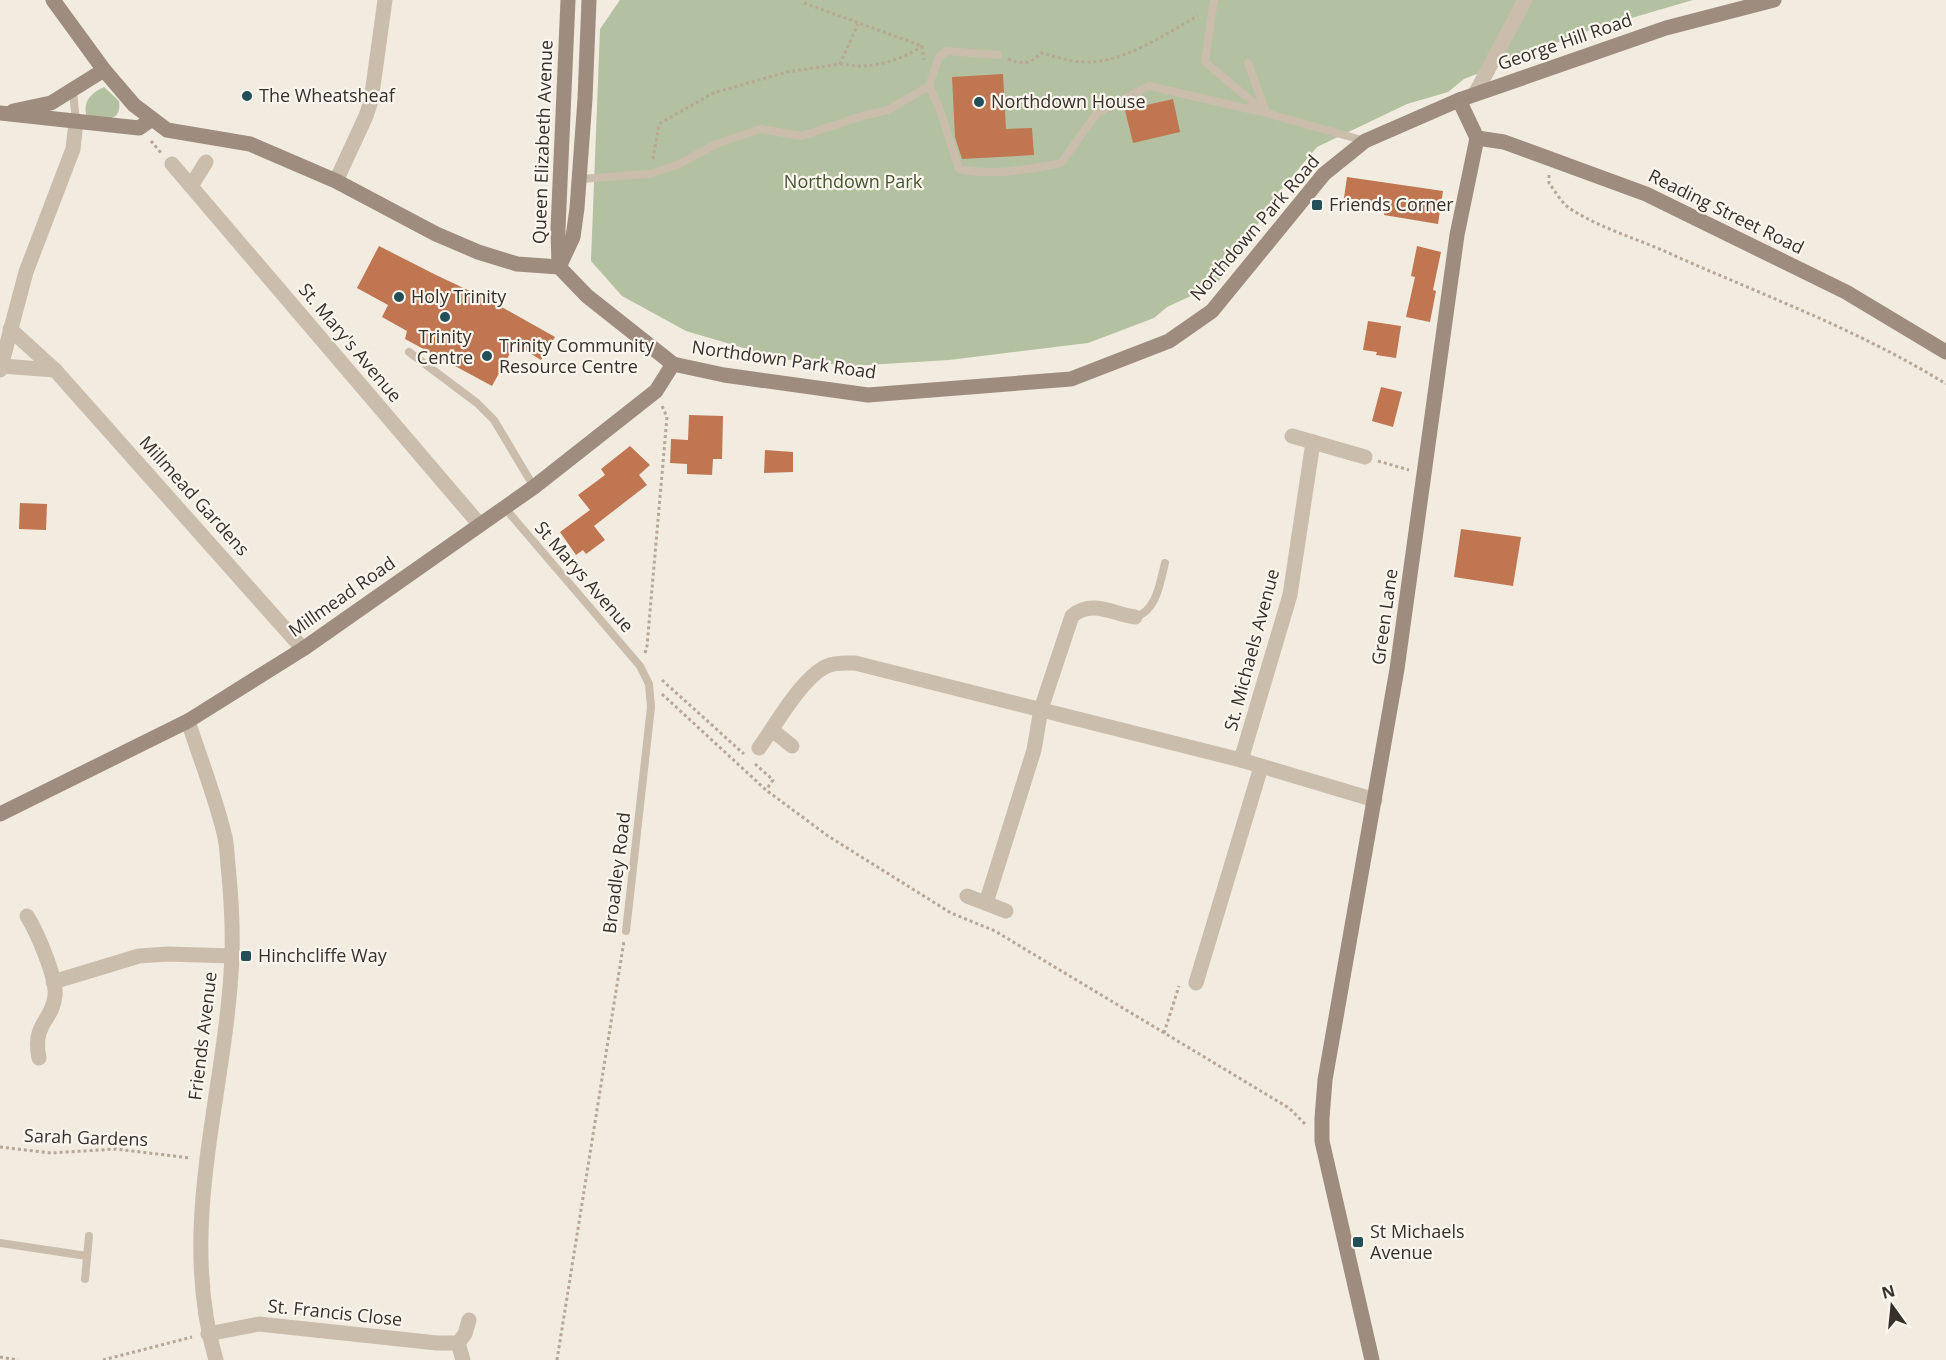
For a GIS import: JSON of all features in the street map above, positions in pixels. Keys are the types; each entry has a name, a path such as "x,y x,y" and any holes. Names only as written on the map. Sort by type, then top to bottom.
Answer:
{"main road":[{"path":"53,0 104,70 134,105 146,124"},
{"name":"Queen Elizabeth Avenue","path":"559,267 568,0"},
{"name":"Queen Elizabeth Avenue","path":"559,267 573,237 580,179 589,0"},
{"name":"George Hill Road","path":"1459,100 1666,28 1774,0"},
{"path":"1,113 51,103 104,70"},
{"path":"1459,100 1477,138"},
{"name":"Northdown Park Road","path":"559,267 587,296 673,364 724,375 868,394 1071,379 1168,341 1212,311 1324,174 1365,141 1459,100"},
{"path":"1,113 76,122 146,124 167,130 250,144 336,182 436,234 478,252 517,264 559,267"},
{"name":"Reading Street Road","path":"1477,138 1504,142 1646,194 1846,292 1946,352"},
{"name":"Green Lane","path":"1372,1360 1322,1142 1324,1080 1397,669 1457,235 1477,138"},
{"name":"Millmead Road","path":"0,814 188,721 303,649 534,487 656,391 673,364"}],"street":[{"path":"336,182 371,101 385,0"},
{"path":"1474,94 1525,0"},
{"path":"55,370 0,368 26,272 73,148 76,122"},
{"path":"191,186 206,162"},
{"name":"St. Mary's Avenue","path":"172,164 480,525"},
{"name":"Millmead Gardens","path":"10,329 55,370 303,649"},
{"path":"1293,436 1365,457"},
{"name":"St. Michaels Avenue","path":"1241,760 1290,596 1313,442"},
{"path":"986,903 1034,750 1041,709 1072,616 1080,609 1092,607 1135,617"},
{"name":"St. Michaels Avenue","path":"759,748 803,686 814,675 826,666 841,662 855,663 1241,760 1375,800"},
{"name":"Friends Avenue","path":"188,721 225,835 232,903 232,956 225,1028 207,1160 200,1252 202,1296 208,1334 216,1360"},
{"path":"772,730 792,746"},
{"path":"1196,983 1260,767"},
{"path":"967,896 1006,911"},
{"path":"27,916 38,934 55,996 37,1037 39,1058"},
{"path":"53,982 139,956 168,954 232,956"},
{"path":"463,1360 458,1343 465,1334 469,1320"},
{"name":"St. Francis Close","path":"208,1334 259,1324 437,1343 458,1343"}],"lane":[{"path":"1214,4 1205,62 1266,113"},
{"path":"580,179 650,174 679,164 716,144 760,129 802,136 862,116 888,111 928,86 939,57 947,51 998,55"},
{"path":"1248,63 1266,113"},
{"path":"928,86 939,107 958,169 975,172 1012,173 1061,163 1097,113 1149,86 1266,113 1365,141"},
{"path":"73,91 76,122"},
{"path":"564,97 585,99"},
{"path":"409,352 477,404 494,420 534,487"},
{"name":"St Marys Avenue","path":"504,507 640,666"},
{"path":"1135,617 1149,611 1156,596 1165,563"},
{"name":"Broadley Road","path":"626,931 651,707 649,684 640,666"},
{"path":"85,1279 89,1236"},
{"path":"0,1243 87,1256"}],"path":[{"path":"650,174 659,124 713,93 787,72 840,63 864,66 881,63 911,54 922,46 804,3"},
{"path":"998,55 1018,63 1034,60 1041,53 1089,63 1125,55 1214,4"},
{"path":"840,63 858,24"},
{"path":"146,124 172,164"},
{"path":"1550,158 1549,183 1568,207 1622,236 1665,251 1870,341 1911,362 1946,384"},
{"path":"656,391 667,417 647,646 640,666 658,676 773,780 765,790"},
{"path":"1365,457 1423,475"},
{"name":"Broadley Road","path":"557,1360 626,931"},
{"path":"1164,1033 1182,978 1196,983"},
{"name":"Sarah Gardens","path":"0,1147 51,1153 116,1149 207,1160"},
{"path":"103,1360 208,1334"},
{"path":"0,1357 18,1360"}],"green space":[{"name":"Northdown Park","path":"620,0 1693,0 1587,31 1464,79 1448,92 1407,104 1317,147 1281,190 1217,284 1167,307 1154,318 1088,343 949,360 851,366 781,359 686,331 622,296 591,261 600,29"},
{"path":"104,87 119,101 118,113 110,118 87,117 87,102 95,92"}],"building":[{"name":"Northdown House","path":"1003,74 1006,129 1032,128 1034,155 962,159 955,137 952,77"},
{"path":"1173,99 1180,132 1133,143 1125,110"},
{"path":"1347,177 1443,191 1438,224 1384,215 1386,204 1344,198"},
{"path":"379,246 491,301 555,337 541,360 515,344 492,386 405,339 407,331 382,317 388,305 357,288"},
{"path":"1417,246 1441,252 1433,290 1436,291 1430,322 1406,317 1415,277 1411,276"},
{"path":"1368,321 1401,326 1396,358 1363,350"},
{"path":"1381,387 1402,392 1393,427 1372,421"},
{"path":"689,415 723,416 722,459 713,459 712,475 687,474 687,464 670,463 671,439 688,440"},
{"path":"630,446 650,465 639,475 647,485 594,526 605,540 586,554 583,550 576,555 560,532 590,510 578,495 605,475 601,469"},
{"path":"765,450 793,452 793,472 764,473"},
{"path":"20,503 47,504 46,530 19,529"},
{"path":"1461,529 1521,537 1513,586 1454,577"}],"place":[{"name":"The Wheatsheaf","path":"247,96"},
{"name":"Northdown House","path":"979,102"},
{"name":"Friends Corner","path":"1317,205"},
{"name":"Holy Trinity","path":"399,297"},
{"name":"Trinity Centre","path":"445,317"},
{"name":"Trinity Community Resource Centre","path":"487,356"},
{"name":"Hinchcliffe Way","path":"246,956"},
{"name":"St Michaels Avenue","path":"1358,1242"}]}
